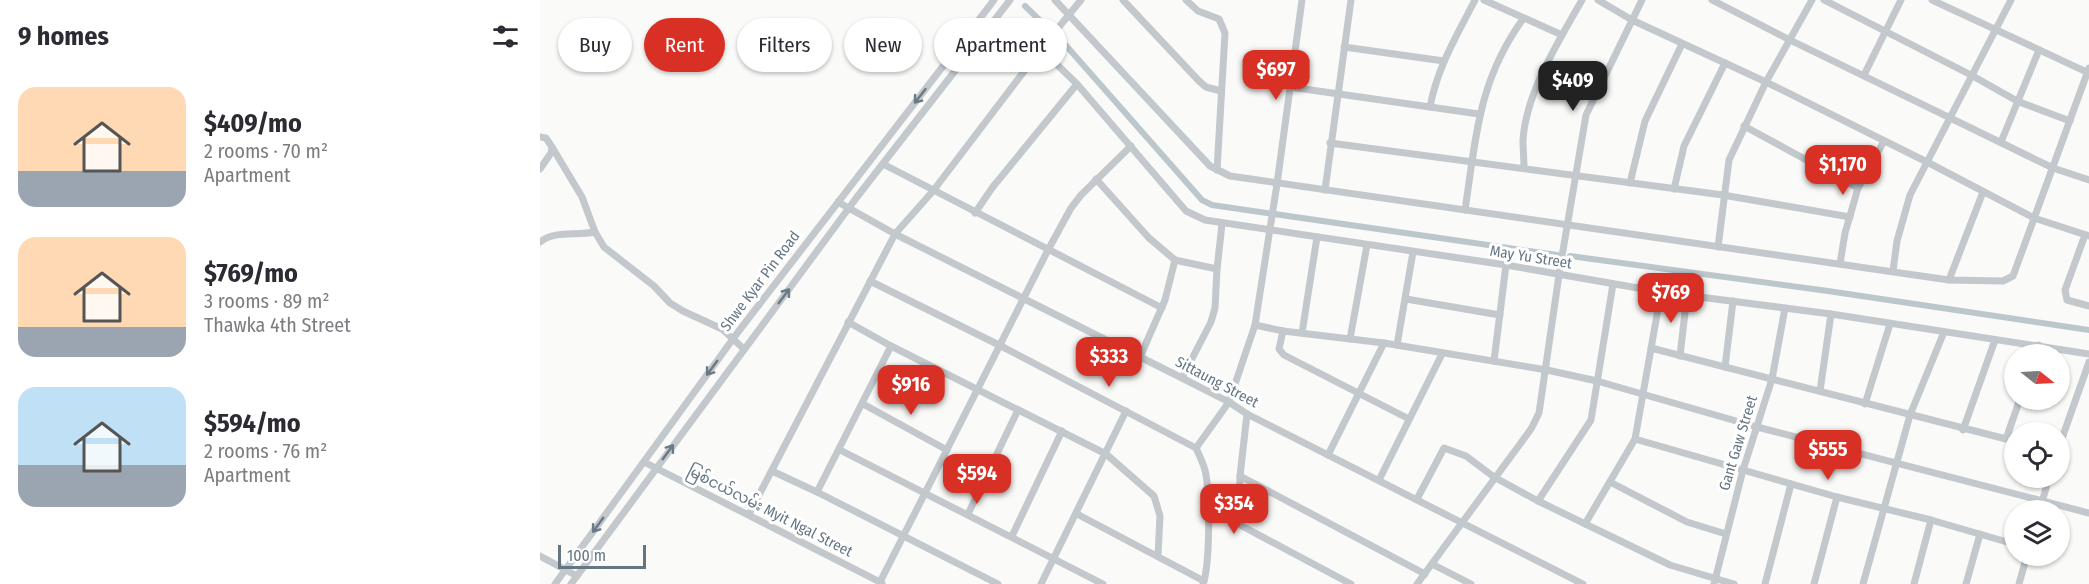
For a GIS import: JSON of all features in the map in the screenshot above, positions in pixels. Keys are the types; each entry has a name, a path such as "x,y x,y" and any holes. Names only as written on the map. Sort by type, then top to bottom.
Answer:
{"street":[{"name":"Shwe Kyar Pin Road","path":"555,584 733,338 994,0"},
{"name":"Shwe Kyar Pin Road","path":"571,584 849,208 1010,0"},
{"path":"1055,0 1217,170 1230,176 1949,280 2003,281 2013,276 2089,71 1932,0"},
{"path":"1066,18 1081,0"},
{"path":"1122,0 1199,81 1206,87 1221,91"},
{"path":"1186,0 1198,11 1219,20 1225,33 1217,170"},
{"path":"1196,448 1229,402 1255,325 1302,0"},
{"path":"1325,190 1351,0"},
{"path":"1430,107 1433,90 1444,61 1475,0"},
{"path":"1484,0 1562,35"},
{"path":"1524,168 1523,138 1533,98 1547,62 1582,0"},
{"path":"1598,0 1632,20 1766,82 2034,218 2087,236 2065,295 2067,300 2089,306"},
{"path":"1417,584 1531,429 1539,413 1586,115 1642,0"},
{"path":"1712,0 2053,168 2089,180"},
{"path":"1718,247 1729,160 1766,82 1812,0"},
{"path":"1824,0 2017,101 2070,121"},
{"path":"1864,75 1901,0"},
{"path":"1950,8 1954,0"},
{"path":"1893,271 1897,241 1910,195 2011,0"},
{"path":"1465,210 1479,114 1493,69 1507,41 1522,19"},
{"path":"1630,183 1645,121 1682,44"},
{"path":"1344,47 1444,61"},
{"path":"2001,142 2039,50"},
{"path":"1674,189 1684,146 1725,63"},
{"path":"749,514 895,234 933,191 1024,72"},
{"name":"May Yu Street","path":"1065,72 1186,211 1205,220 1661,292 1831,314 2030,344"},
{"path":"975,213 992,188 1077,84"},
{"path":"1290,87 1479,114"},
{"path":"1744,126 1858,188"},
{"path":"540,136 546,138 582,197 594,232 604,247 654,286 670,303 722,329 744,349"},
{"path":"1840,264 1858,188 1884,141"},
{"path":"1330,143 1723,195 1850,217"},
{"path":"882,583 925,492 1071,208 1096,179 1131,146"},
{"path":"540,169 552,147"},
{"path":"883,164 1162,308"},
{"path":"1096,179 1149,238 1175,260 1217,269"},
{"path":"1949,280 1983,192"},
{"name":"Sittaung Street","path":"838,202 895,234 1583,584"},
{"path":"1182,378 1211,322 1215,308 1222,224"},
{"path":"540,242 552,235 579,235 594,232"},
{"path":"1302,333 1317,237"},
{"path":"1350,339 1367,244"},
{"path":"1397,345 1413,252"},
{"path":"1140,357 1162,308 1175,260"},
{"path":"1494,361 1506,266"},
{"path":"870,281 1001,346 1196,448 1204,467 1208,493 1207,560 1203,582 1158,555 1077,514"},
{"path":"1538,501 1591,420 1613,284"},
{"path":"1585,524 1635,439 1661,292"},
{"path":"1680,356 1687,295"},
{"path":"1406,299 1500,315"},
{"path":"1725,367 1734,301"},
{"name":"Gant Gaw Street","path":"1714,581 1743,470 1772,379 1785,308"},
{"path":"1820,391 1831,314"},
{"path":"848,322 1106,454 1154,496 1160,516 1158,555"},
{"path":"1865,404 1890,324"},
{"path":"1255,325 1283,331 1397,345 1547,370 1597,381 1757,427 2043,500 2046,488"},
{"path":"1283,331 1279,349 1284,355 1410,419"},
{"path":"1863,584 1910,415 1944,332"},
{"path":"1963,429 1995,340"},
{"path":"1328,454 1384,344"},
{"path":"817,492 891,346"},
{"path":"1651,348 2004,439"},
{"name":"May Yu Street","path":"2070,351 2089,354"},
{"path":"1379,480 1442,354"},
{"path":"2068,422 2089,362"},
{"path":"863,404 947,450"},
{"path":"968,514 1018,410"},
{"path":"1041,584 1126,411"},
{"path":"1247,414 1240,476 1239,521 1242,525 1351,584"},
{"path":"1012,536 1062,430"},
{"path":"1635,439 1837,497 2004,541"},
{"path":"1417,499 1444,448 1466,456 1494,477 1538,501 1670,565 1714,581 1734,584"},
{"path":"840,450 1103,584"},
{"name":"မြစ်ငယ်လမ်း Myit Ngal Street","path":"644,462 882,583"},
{"path":"772,471 998,584"},
{"path":"1240,476 1425,574"},
{"path":"1610,482 1687,522 1726,534"},
{"path":"1765,584 1791,484"},
{"path":"1814,584 1837,497"},
{"path":"2070,508 2089,513"},
{"path":"1914,584 1931,520"},
{"path":"1966,584 1980,534"},
{"path":"540,556 577,576"},
{"path":"1432,564 1471,584"},
{"path":"2019,584 2023,566"}],"waterway":[{"path":"1025,6 1037,18"},
{"path":"1067,47 1202,200 1212,205 1557,255"},
{"path":"1570,256 2089,330"}]}
